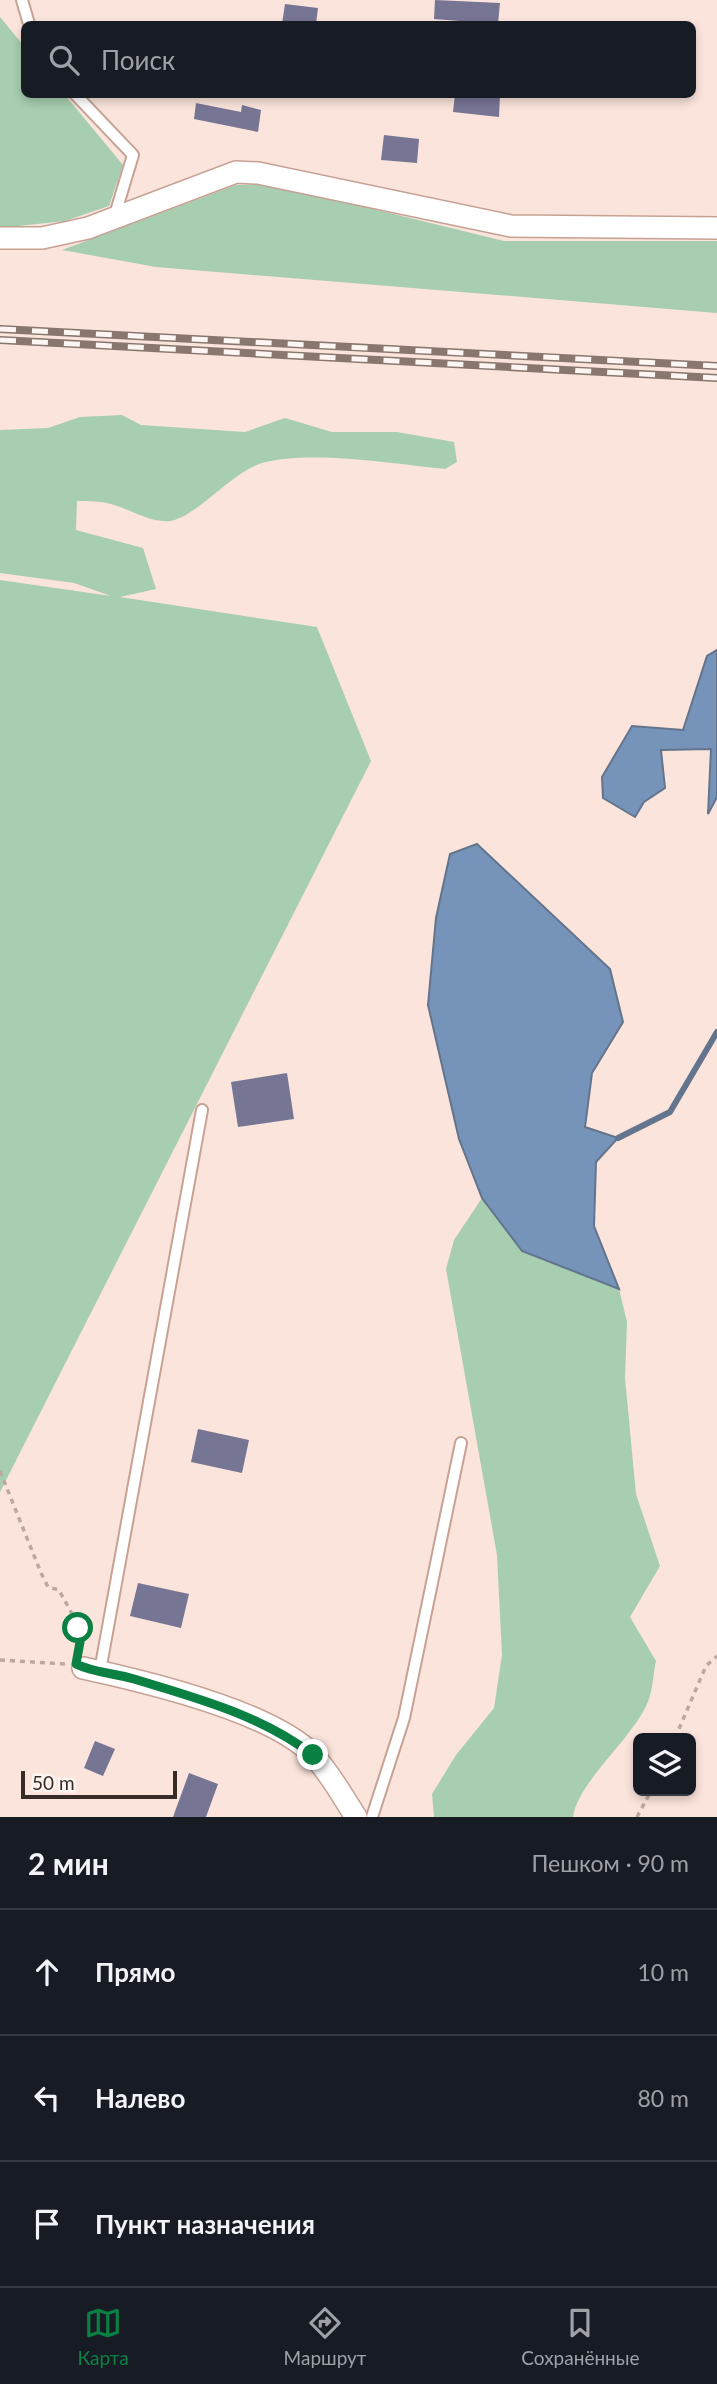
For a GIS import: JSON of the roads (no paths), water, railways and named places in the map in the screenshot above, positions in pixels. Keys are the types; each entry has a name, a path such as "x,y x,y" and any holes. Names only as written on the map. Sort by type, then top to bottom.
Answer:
{"street":[{"path":"0,238 42,238 88,228 236,172 258,173 512,226 717,228"},
{"path":"86,1668 251,1718 291,1738 313,1755 356,1817"}],"lane":[{"path":"22,0 28,21"},
{"path":"79,98 132,155 114,218"},
{"path":"86,1668 202,1110"},
{"path":"372,1817 404,1718 461,1443"}],"water":[{"path":"717,650 717,797 708,814 711,749 661,750 665,788 644,802 635,817 603,798 602,777 632,726 683,730 707,656"},
{"path":"477,844 610,969 623,1022 592,1073 585,1127 618,1138 596,1162 594,1226 619,1289 522,1251 482,1198 459,1139 428,1005 436,918 450,854"}],"waterway":[{"path":"618,1138 670,1112 717,1032"}],"railway":[{"path":"0,329 717,366"},
{"path":"0,340 717,378"}]}
